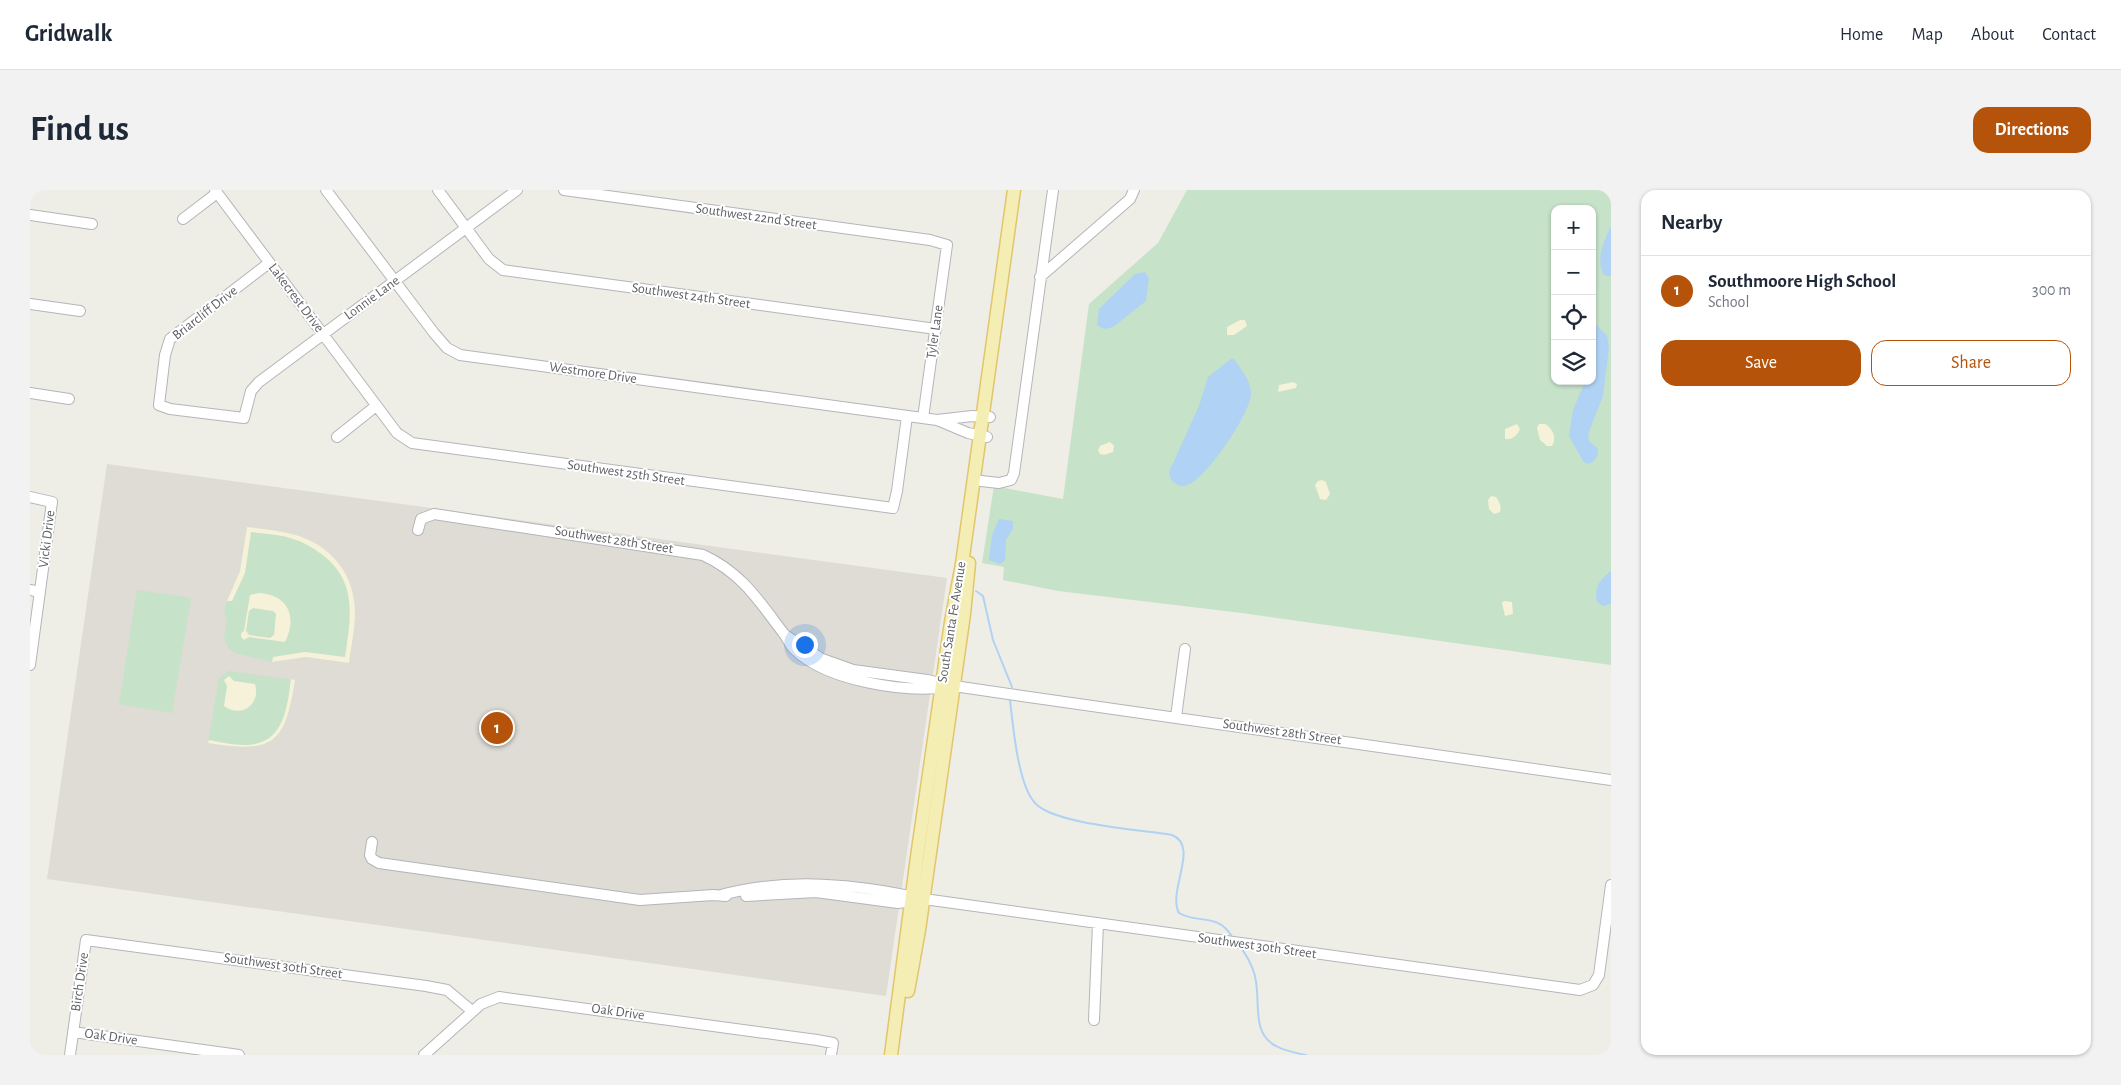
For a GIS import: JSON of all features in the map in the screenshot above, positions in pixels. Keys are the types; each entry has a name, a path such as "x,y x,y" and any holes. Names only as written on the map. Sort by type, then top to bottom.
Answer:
{"main road":[{"name":"South Santa Fe Avenue","path":"986,416 1014,190"},
{"name":"South Santa Fe Avenue","path":"892,1055 986,416 1022,190"},
{"name":"South Santa Fe Avenue","path":"946,686 981,481 983,436"},
{"name":"South Santa Fe Avenue","path":"899,1055 916,899"}],"street":[{"name":"Westmore Drive","path":"326,190 443,344 460,355 938,420 986,416"},
{"name":"Southwest 24th Street","path":"438,190 495,266 510,272 936,329"},
{"name":"Lonnie Lane","path":"244,418 249,396 254,387 322,334 517,190"},
{"name":"Southwest 22nd Street","path":"564,190 930,240 947,245"},
{"path":"981,481 1005,483 1011,480 1014,473 1053,190"},
{"path":"1040,277 1130,199 1134,190"},
{"path":"183,219 216,192"},
{"name":"Lakecrest Drive","path":"216,192 376,406"},
{"path":"30,216 92,224"},
{"name":"Tyler Lane","path":"923,418 947,245"},
{"name":"Briarcliff Drive","path":"244,418 170,409 159,405 165,355 170,339 269,263"},
{"path":"30,304 80,311"},
{"path":"30,393 69,399"},
{"path":"337,437 376,406"},
{"name":"Southwest 25th Street","path":"376,406 402,437 419,445 892,508 897,491 907,416"},
{"name":"Westmore Drive","path":"938,420 968,433 983,436"},
{"name":"Vicki Drive","path":"30,497 52,502 35,591 30,665"},
{"name":"Southwest 28th Street","path":"418,530 422,519 434,514 703,555 722,564 747,584 786,635 808,651 842,667 946,686 1611,780"},
{"path":"1176,717 1185,649"},
{"name":"Southwest 30th Street","path":"372,842 370,856 379,863 640,900 721,895 737,891 815,883 898,893 916,899 1571,990 1590,987 1596,981 1600,969 1611,885"},
{"path":"1094,1020 1098,923"},
{"name":"Southwest 30th Street","path":"86,940 426,986 447,990 472,1011"},
{"name":"Birch Drive","path":"70,1055 86,940"},
{"name":"Oak Drive","path":"427,1054 480,1004 492,998 507,997 833,1043 831,1055"},
{"name":"Oak Drive","path":"73,1032 239,1055"}],"shaded area":[{"path":"107,464 947,578 886,996 47,879"}],"green space":[{"path":"1187,190 1611,190 1611,665 1242,613 1058,591 1003,580 1004,567 982,563 994,486 1063,499 1089,304 1158,243"},
{"path":"247,527 292,534 306,539 329,553 338,563 345,574 354,600 354,633 349,663 306,657 272,662 235,653 229,649 224,638 227,618 224,614 227,601 240,571"},
{"path":"137,590 191,598 172,713 119,704"},
{"path":"229,671 295,680 286,719 280,731 272,740 262,745 248,747 208,743 219,678"}],"sand":[{"path":"1240,320 1245,320 1247,326 1234,335 1227,335 1227,327"},
{"path":"1293,382 1297,384 1296,388 1278,392 1279,385"},
{"path":"1517,424 1520,429 1517,434 1512,438 1505,439 1505,429"},
{"path":"1539,424 1545,424 1552,431 1554,439 1552,446 1547,446 1540,440 1537,428"},
{"path":"1110,442 1114,446 1113,452 1104,455 1100,454 1098,450 1100,446"},
{"path":"1318,481 1326,482 1330,494 1326,500 1320,499 1315,485"},
{"path":"1491,496 1496,497 1498,500 1500,512 1494,514 1489,509 1488,500"},
{"path":"247,527 292,534 306,539 329,553 338,563 351,586 354,599 355,620 349,663 306,657 272,662 273,657 305,652 345,657 350,614 349,600 341,575 317,551 304,543 288,537 251,532 245,573 232,601 227,601 240,571"},
{"path":"258,593 268,594 283,602 288,608 290,624 285,642 249,637 244,640 241,637 241,633 244,631 250,595","holes":["253,608 273,611 276,614 274,635 270,638 249,635 246,631 249,611"]},
{"path":"1504,601 1512,602 1513,614 1505,616 1502,603"},
{"path":"229,676 234,681 255,684 256,691 253,703 243,710 231,710 224,706 227,686 224,680"},
{"path":"291,679 295,680 291,702 280,731 272,740 262,745 248,747 208,743 209,740 244,745 268,739 281,723 285,713"}],"water":[{"path":"1611,226 1610,276 1604,275 1601,269 1600,256"},
{"path":"1145,272 1149,278 1146,301 1113,327 1104,329 1097,325 1099,309 1135,274"},
{"path":"1596,324 1607,336 1609,347 1603,396 1588,434 1589,441 1598,449 1596,459 1587,464 1583,461 1569,436 1573,410 1584,385 1596,385"},
{"path":"1231,359 1234,359 1248,380 1251,389 1249,403 1235,430 1214,461 1193,482 1184,486 1179,485 1171,480 1169,472 1199,406 1208,377"},
{"path":"999,519 1013,521 1013,529 1006,540 1005,560 1000,564 989,560 992,535"},
{"path":"1611,571 1611,604 1603,606 1597,602 1596,592 1601,581"}],"waterway":[{"path":"976,591 983,596 993,640 1012,687"},
{"path":"1010,700 1020,769 1024,783 1035,803 1045,810 1078,821 1172,835 1180,841 1183,849 1176,904 1179,913 1193,918 1213,921 1226,928 1231,935"},
{"path":"1242,949 1251,965 1255,978 1258,1018 1263,1034 1268,1041 1279,1048 1306,1055"}],"place":[{"name":"Southmoore High School","path":"497,728"}]}
